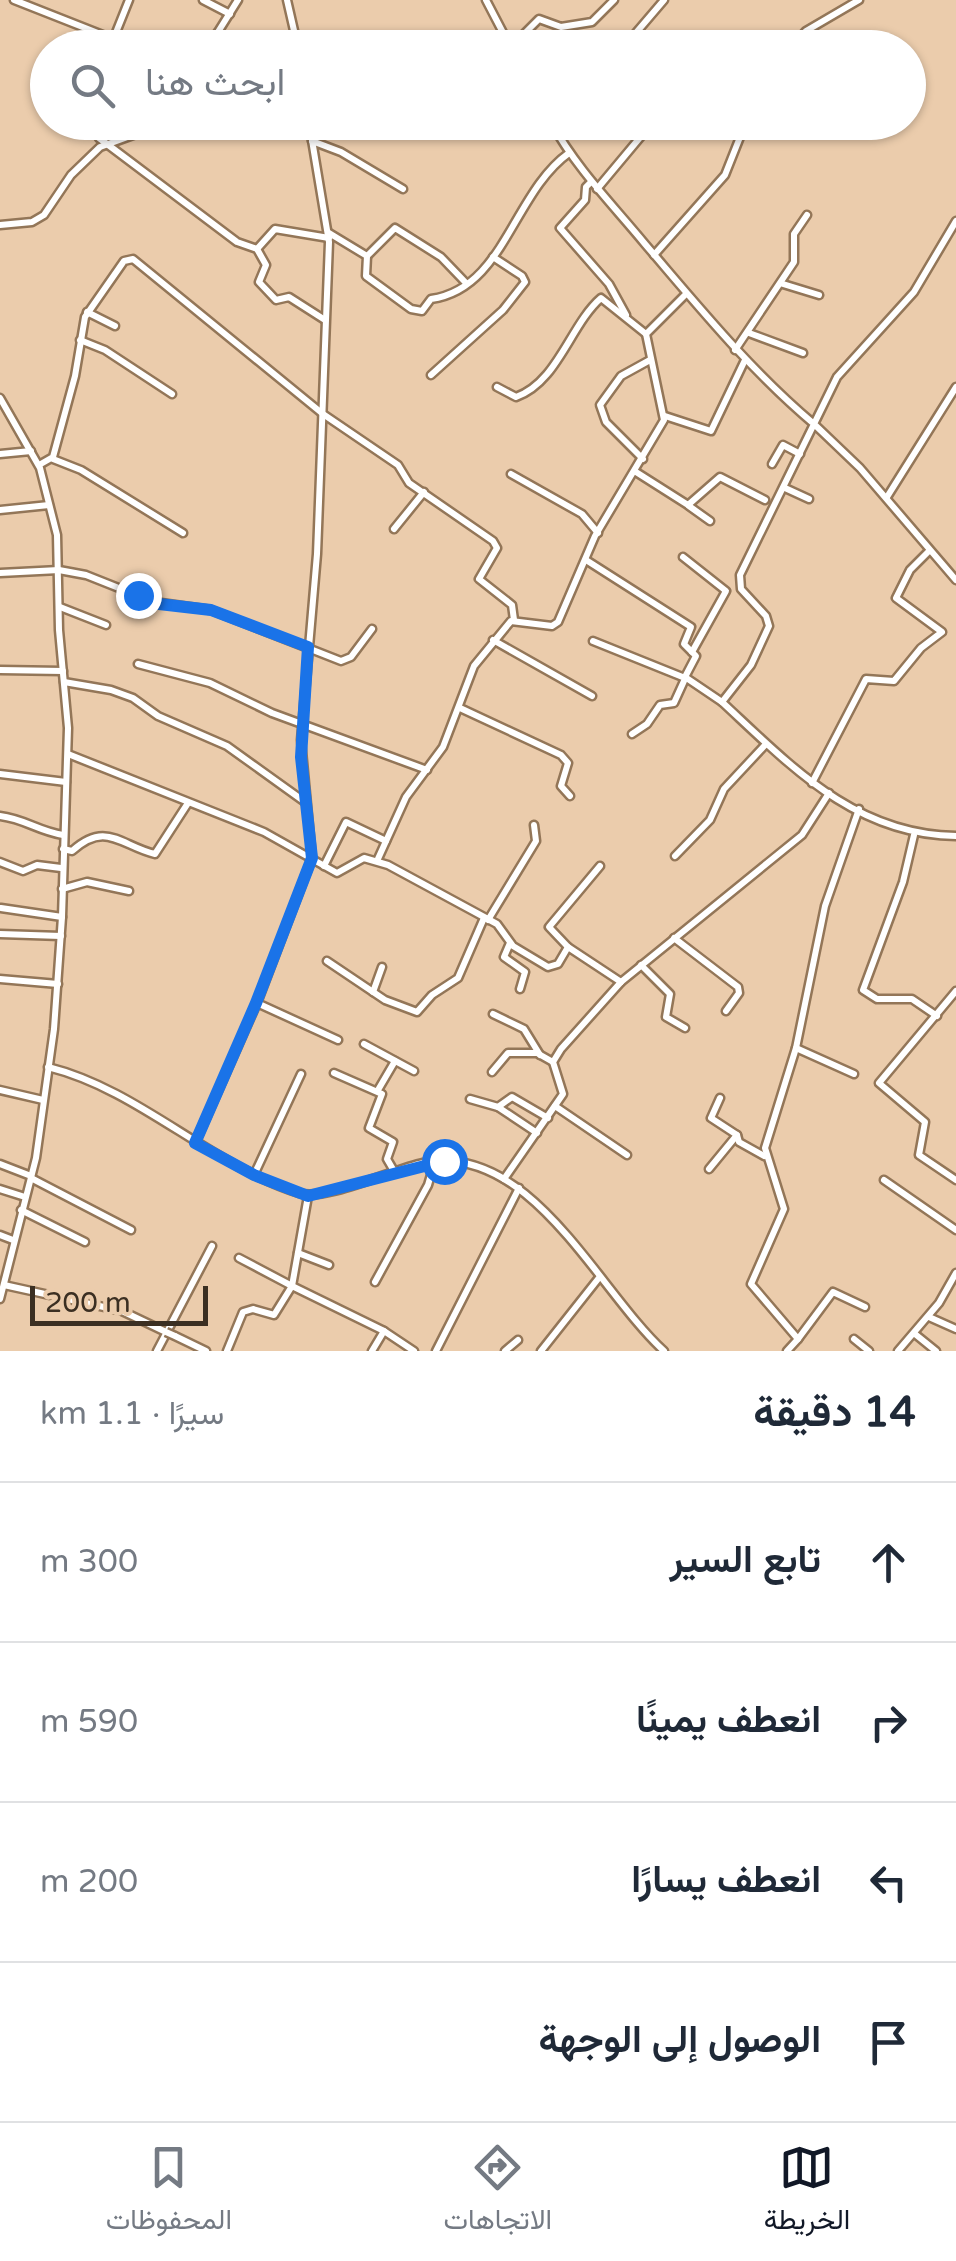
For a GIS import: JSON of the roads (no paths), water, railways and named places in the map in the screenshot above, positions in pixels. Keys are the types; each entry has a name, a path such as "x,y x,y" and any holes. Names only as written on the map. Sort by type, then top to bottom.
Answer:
{"street":[{"path":"14,0 88,30"},
{"path":"117,30 129,0"},
{"path":"203,0 230,14"},
{"path":"220,30 238,0"},
{"path":"287,0 294,30"},
{"path":"486,0 501,30"},
{"path":"528,30 539,19 561,27 592,22 614,0"},
{"path":"638,30 664,0"},
{"path":"808,30 859,0"},
{"path":"104,140 237,242 257,249 266,265 259,282 262,290 276,300 289,297 326,321"},
{"path":"0,226 32,222 44,215 71,175 117,140"},
{"path":"561,140 591,182 735,350 887,498 956,580"},
{"path":"597,189 638,140"},
{"path":"654,254 725,175 739,140"},
{"path":"312,141 341,152 403,189"},
{"path":"195,1143 256,1003 312,858 305,802 304,725 323,414 328,235 312,141"},
{"path":"466,284 436,254 395,228 366,256 364,274 416,312 431,298 449,298 466,284 493,257 540,182 569,154"},
{"path":"591,182 586,188 586,200 560,228 609,284 626,316"},
{"path":"735,350 782,284 797,254 794,234 807,214"},
{"path":"722,702 751,664 768,633 766,616 738,582 814,424 837,377 914,292 956,221"},
{"path":"257,249 275,229 328,235 366,256"},
{"path":"430,375 504,310 525,282 493,257"},
{"path":"39,465 52,458 86,312 124,261 134,259 323,414 392,461 424,492 495,543 496,552 480,579 512,605 514,620"},
{"path":"782,284 819,296"},
{"path":"646,334 686,294"},
{"path":"497,387 516,397 525,393 560,357 601,298 646,334 665,416 598,533 556,625 514,620"},
{"path":"86,312 115,326"},
{"path":"749,332 803,353"},
{"path":"80,340 105,350 172,394"},
{"path":"643,459 606,422 600,405 621,376 651,359"},
{"path":"665,416 711,431 744,360"},
{"path":"887,498 956,387"},
{"path":"0,398 39,465 58,535 68,754 58,984 48,1067 31,1177 5,1267 0,1299"},
{"path":"948,399 956,405"},
{"path":"772,464 783,445 800,454"},
{"path":"0,454 31,451"},
{"path":"52,458 81,470 183,533"},
{"path":"636,472 710,521"},
{"path":"511,474 582,514 598,533"},
{"path":"688,506 720,478 764,500"},
{"path":"785,488 809,498"},
{"path":"394,529 424,492"},
{"path":"0,510 49,505"},
{"path":"812,783 866,678 894,681 921,648 942,632 896,598 910,570 929,551"},
{"path":"683,557 726,591 692,652"},
{"path":"586,560 691,627 684,642 696,656 674,703 660,705 647,724 632,734"},
{"path":"0,573 59,570 93,577 159,604 211,610 346,660 372,629"},
{"path":"60,606 106,625"},
{"path":"377,861 404,801 427,770 460,708 471,671 493,640 514,620"},
{"path":"493,640 592,696"},
{"path":"593,641 684,679 722,702 812,783 859,809 914,835 956,836"},
{"path":"138,664 210,683 304,725 427,770"},
{"path":"0,670 63,671"},
{"path":"64,682 133,698 158,716 227,746 305,802"},
{"path":"460,708 561,754 568,763 561,786 570,796"},
{"path":"674,856 710,820 724,789 766,744"},
{"path":"68,754 264,832 337,873 358,860 377,861 502,927 510,943 552,968 568,947"},
{"path":"0,774 66,782"},
{"path":"553,1062 621,982 781,855 812,824 829,792"},
{"path":"63,849 72,850 82,840 111,836 155,854 188,803"},
{"path":"798,1338 751,1284 784,1209 764,1156 796,1048 825,906 859,809"},
{"path":"0,816 24,818 37,830 64,834"},
{"path":"324,866 346,822 386,841"},
{"path":"327,961 406,1011 420,1011 432,995 458,978 486,919 536,840 534,825"},
{"path":"914,835 903,882 863,990 877,999 912,998 938,1016"},
{"path":"0,862 23,871 37,865 61,868"},
{"path":"600,866 549,928 568,947 621,982"},
{"path":"62,889 86,882 129,890"},
{"path":"1,908 62,918"},
{"path":"0,934 61,936"},
{"path":"674,938 738,987 740,993 726,1011"},
{"path":"510,943 504,957 525,972 520,989"},
{"path":"641,965 670,994 666,1017 685,1028"},
{"path":"373,992 382,967"},
{"path":"0,979 58,984"},
{"path":"956,991 879,1084 926,1122 919,1155 956,1180"},
{"path":"256,1003 338,1040"},
{"path":"492,1014 524,1028 540,1056"},
{"path":"364,1044 414,1071"},
{"path":"796,1048 854,1074"},
{"path":"492,1072 504,1054 540,1056 553,1062 563,1088 548,1118 504,1180"},
{"path":"378,1090 395,1061"},
{"path":"48,1067 108,1089 254,1175 305,1195 435,1161 462,1164 504,1180 548,1213 598,1279 664,1351"},
{"path":"334,1072 378,1090 383,1096 369,1128 392,1140 387,1159 393,1169"},
{"path":"254,1175 300,1074"},
{"path":"0,1090 43,1100"},
{"path":"498,1107 512,1097 548,1118"},
{"path":"720,1098 711,1118 738,1135 739,1142 764,1156"},
{"path":"470,1099 498,1107 537,1133"},
{"path":"555,1106 627,1155"},
{"path":"709,1169 738,1135"},
{"path":"375,1282 428,1184 435,1161"},
{"path":"0,1164 131,1230"},
{"path":"884,1180 956,1230"},
{"path":"0,1188 25,1197"},
{"path":"436,1351 519,1188"},
{"path":"228,1351 243,1312 253,1309 274,1314 292,1286 305,1195"},
{"path":"21,1210 85,1242"},
{"path":"0,1235 12,1240"},
{"path":"157,1351 212,1246"},
{"path":"298,1253 330,1265"},
{"path":"240,1258 384,1331 414,1351"},
{"path":"898,1351 928,1317 956,1273"},
{"path":"542,1351 598,1279"},
{"path":"4,1284 122,1312 206,1351"},
{"path":"787,1351 833,1292 866,1307"},
{"path":"928,1317 956,1329"},
{"path":"372,1351 384,1331"},
{"path":"915,1334 936,1351"},
{"path":"854,1339 869,1351"},
{"path":"505,1351 518,1340"}]}
